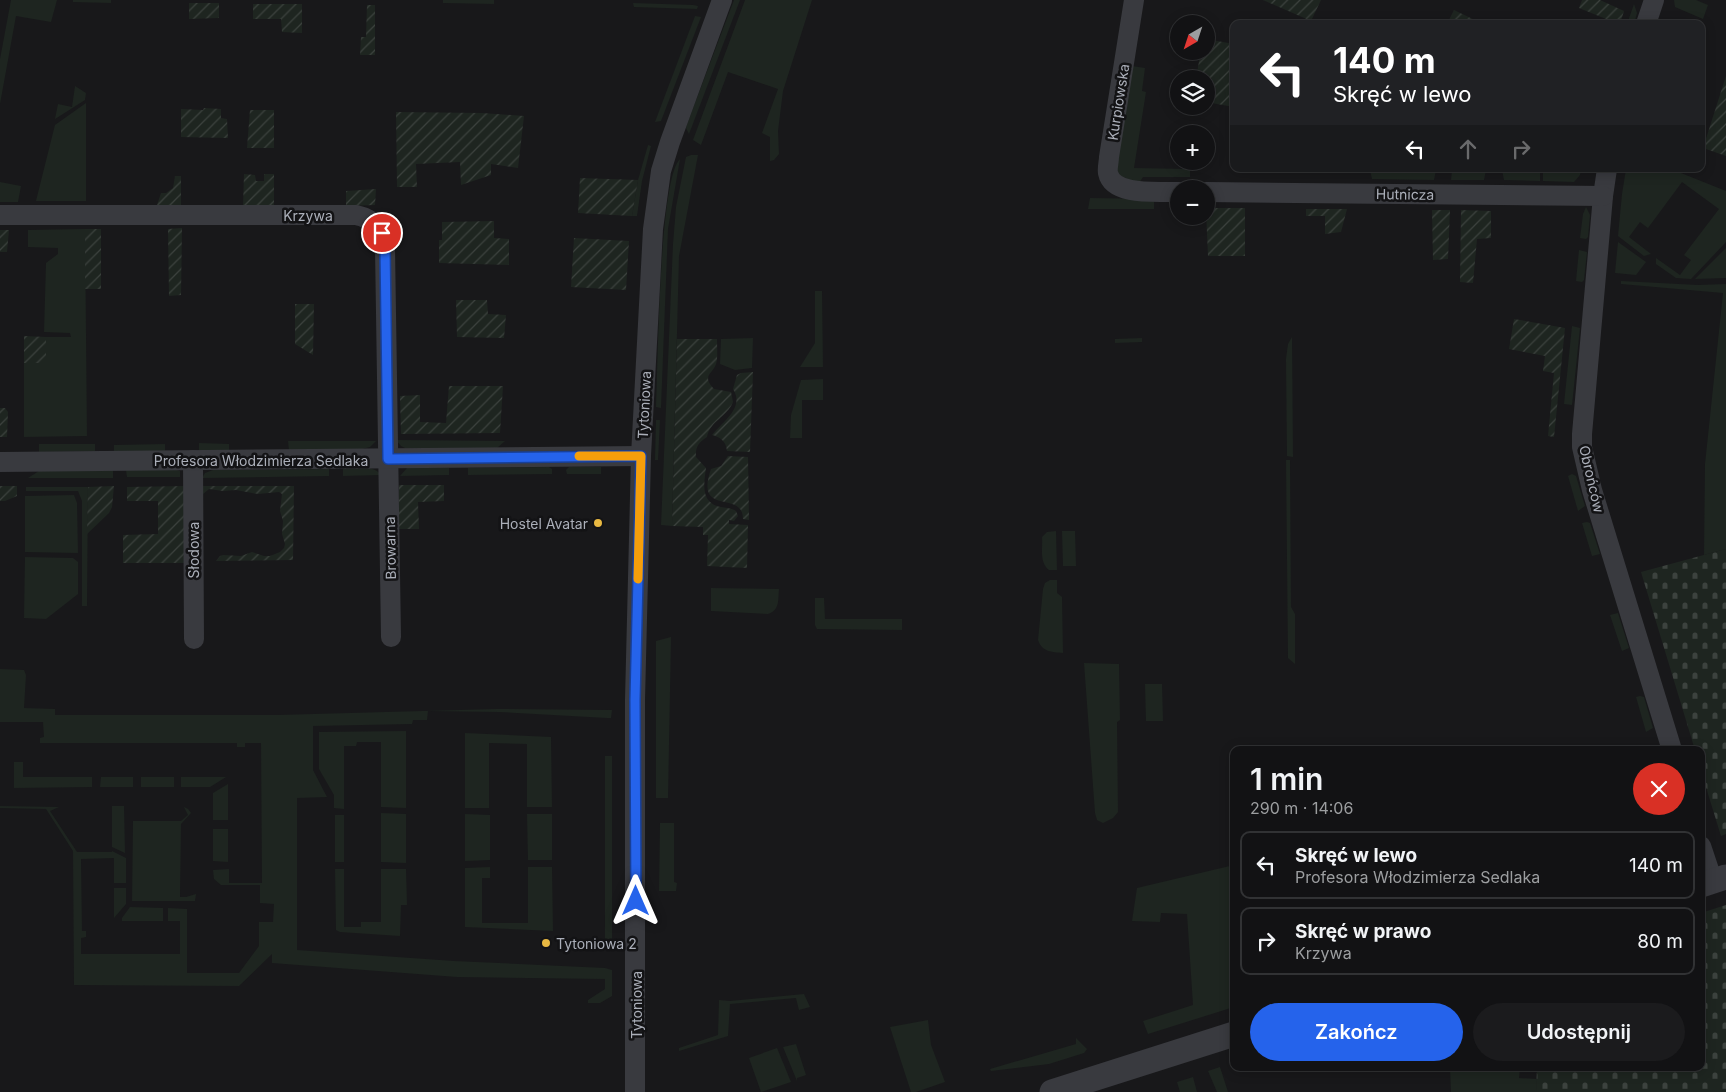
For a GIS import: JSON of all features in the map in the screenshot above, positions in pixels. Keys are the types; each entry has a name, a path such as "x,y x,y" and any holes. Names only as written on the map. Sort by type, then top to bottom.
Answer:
{"street":[{"name":"Tytoniowa","path":"635,1092 635,700 641,456 654,221 661,171 722,0"},
{"name":"Kurpiowska","path":"1134,0 1108,168 1109,175 1112,181 1125,189 1170,192"},
{"path":"1647,20 1651,1"},
{"name":"Obrońców","path":"1607,172 1582,448 1592,490 1671,746"},
{"name":"Hutnicza","path":"1215,192 1603,196"},
{"name":"Krzywa","path":"0,215 356,215 377,225 382,233 385,248 388,459"},
{"name":"Profesora Włodzimierza Sedlaka","path":"0,462 641,456"},
{"name":"Browarna","path":"388,459 391,637"},
{"name":"Słodowa","path":"193,460 194,639"},
{"path":"1705,858 1713,881"},
{"path":"1052,1092 1099,1085 1230,1036"}],"green space":[{"path":"11,0 57,0 51,22 16,16 0,104 0,59"},
{"path":"73,0 111,0 111,3 73,2"},
{"path":"443,0 494,0 494,4 443,3"},
{"path":"734,0 740,0 689,134 686,128 687,124"},
{"path":"745,0 812,0 783,91 778,131 779,154 774,160 770,161 770,137 762,133 778,89 728,72 701,145 693,140"},
{"path":"1263,0 1321,0 1311,20"},
{"path":"1582,0 1600,0 1624,11 1621,20 1606,20 1579,8"},
{"path":"1674,0 1696,0 1708,5 1703,19 1675,7"},
{"path":"189,3 219,3 219,18 189,19"},
{"path":"633,3 698,6 697,9 634,7"},
{"path":"253,4 302,4 302,33 282,32 281,19 253,19"},
{"path":"1634,4 1637,13 1635,20 1628,20"},
{"path":"367,5 375,5 375,55 360,55 361,37 366,37"},
{"path":"1454,10 1475,20 1449,20"},
{"path":"695,16 701,17 661,121 655,122"},
{"path":"1215,41 1230,43 1230,106 1215,104 1215,70 1198,70 1199,60 1215,60"},
{"path":"1132,66 1145,68 1142,91 1146,92 1134,168 1190,170 1190,177 1143,177 1139,183 1120,176 1116,168"},
{"path":"1726,76 1726,156 1705,149 1705,142"},
{"path":"75,86 86,93 85,100 55,119 58,104 72,107"},
{"path":"86,103 86,201 36,201 55,125"},
{"path":"204,108 221,109 221,118 227,119 228,138 181,137 181,109 203,110"},
{"path":"250,110 274,110 274,148 247,148"},
{"path":"396,112 482,113 524,116 518,168 491,164 491,175 461,185 460,162 416,164 417,187 397,187"},
{"path":"648,145 651,146 642,181 637,216 632,216 638,180"},
{"path":"698,155 679,256 672,526 661,525 673,244 676,207 686,157"},
{"path":"680,159 668,229 661,408 656,407 664,236 673,174"},
{"path":"1370,172 1436,172 1434,180 1372,179"},
{"path":"1452,172 1486,172 1484,180 1451,180"},
{"path":"1502,172 1540,172 1540,181 1504,180"},
{"path":"1543,172 1581,172 1574,182 1543,181"},
{"path":"1626,172 1678,172 1726,191 1726,242 1691,279 1676,278 1656,264 1656,258 1680,275 1691,260 1684,255 1719,209 1682,182 1648,228 1640,222 1629,237 1651,254 1644,256 1618,236"},
{"path":"244,174 255,175 256,181 264,181 264,174 274,174 274,207 243,207"},
{"path":"175,176 181,176 181,208 156,208 161,193 166,193 173,188"},
{"path":"580,178 638,180 632,216 578,213"},
{"path":"0,182 21,186 18,202 0,202"},
{"path":"376,189 375,205 346,206 346,191"},
{"path":"1090,198 1154,199 1154,209 1088,209"},
{"path":"1586,207 1590,215 1588,237 1586,239 1580,238 1583,214"},
{"path":"1215,208 1245,208 1245,256 1208,256 1207,225 1215,225"},
{"path":"1306,209 1347,209 1341,232 1325,234 1325,216 1306,216"},
{"path":"1432,210 1450,210 1448,259 1433,260"},
{"path":"1461,210 1491,211 1491,238 1477,239 1473,283 1460,282"},
{"path":"494,221 494,238 509,239 509,265 439,263 439,240 442,240 442,222"},
{"path":"182,228 181,295 169,296 168,229"},
{"path":"85,229 87,436 24,437 24,363 46,363 46,337 71,337 70,333 44,332 46,263 58,254 58,248 28,247 28,230"},
{"path":"85,229 101,229 101,289 85,289"},
{"path":"0,230 9,230 7,252 0,252"},
{"path":"574,238 629,241 626,290 571,287"},
{"path":"1618,242 1646,262 1636,275 1615,273"},
{"path":"1726,248 1726,278 1695,279"},
{"path":"1579,250 1587,252 1584,280 1582,282 1576,281"},
{"path":"1621,281 1698,285 1726,284 1726,549 1704,555 1705,464 1723,293 1621,284"},
{"path":"815,291 822,291 823,367 800,367 815,343"},
{"path":"456,300 487,300 488,314 506,315 504,338 457,337"},
{"path":"295,304 314,304 313,355 295,344"},
{"path":"1514,319 1565,328 1554,437 1548,436 1554,373 1543,371 1545,356 1509,349"},
{"path":"1572,326 1580,328 1572,405 1564,404"},
{"path":"24,336 46,337 46,363 24,363"},
{"path":"1292,337 1293,457 1287,456 1286,359 1288,344"},
{"path":"753,338 752,368 735,370 720,364 721,339"},
{"path":"1142,338 1142,342 1115,343 1115,339"},
{"path":"677,339 717,339 717,361 709,375 708,381 714,389 731,392 733,402 727,412 711,427 707,437 698,445 696,457 706,468 704,486 706,497 714,505 736,511 738,516 734,521 729,520 729,524 748,525 747,568 707,566 708,535 703,535 703,527 672,526"},
{"path":"753,372 750,452 727,451 722,440 712,435 735,408 736,396 733,389 737,375"},
{"path":"823,379 823,400 802,400 802,438 790,438 791,415 801,380"},
{"path":"449,386 503,386 500,433 401,434 400,396 420,395 420,422 446,423"},
{"path":"0,408 5,408 8,412 7,437 0,437"},
{"path":"656,420 660,420 658,460 655,460"},
{"path":"396,440 505,441 497,448 405,448"},
{"path":"288,441 376,441 370,447 362,449 289,450"},
{"path":"199,443 229,444 229,450 199,451"},
{"path":"39,444 95,444 95,451 39,452"},
{"path":"165,444 165,451 114,451 114,445"},
{"path":"728,456 748,457 749,520 743,519 741,510 736,505 714,498 709,493 707,484 711,469 721,466"},
{"path":"1286,460 1290,460 1291,607 1295,614 1295,664 1288,658"},
{"path":"549,467 552,469 552,474 468,475 468,468"},
{"path":"569,467 601,467 601,474 567,474 566,470"},
{"path":"343,468 369,468 381,475 343,476"},
{"path":"407,468 449,468 449,475 400,476"},
{"path":"329,469 329,476 202,478 205,473 213,470"},
{"path":"113,470 113,478 28,478 39,471"},
{"path":"126,470 177,470 180,471 180,477 127,477"},
{"path":"1572,474 1576,476 1585,506 1578,511 1568,476"},
{"path":"399,485 444,485 444,501 418,502 419,529 399,529"},
{"path":"0,486 17,486 17,496 0,501"},
{"path":"114,486 112,507 109,513 87,534 88,487"},
{"path":"185,486 186,563 123,563 123,535 158,534 158,501 127,501 127,487"},
{"path":"203,486 294,486 293,560 216,561 223,555 241,556 252,552 270,556 284,548 283,521 280,511 282,494 279,492 258,494 236,490 209,489 203,494"},
{"path":"26,487 88,487 87,606 82,606 82,501 78,491 26,491"},
{"path":"74,495 77,503 78,553 25,552 25,496"},
{"path":"1582,523 1590,523 1600,554 1592,556"},
{"path":"1056,531 1057,570 1049,570 1044,563 1042,555 1042,537 1047,532"},
{"path":"1062,531 1075,531 1076,566 1063,566"},
{"path":"1726,549 1726,834 1721,836 1705,784 1705,746 1694,746 1641,572"},
{"path":"25,557 73,558 78,562 78,594 46,619 24,618"},
{"path":"1050,580 1057,580 1057,593 1062,597 1063,653 1051,652 1045,649 1038,640 1043,589 1045,583"},
{"path":"711,588 779,589 778,604 775,610 768,614 711,611"},
{"path":"815,598 824,598 825,619 902,619 902,630 817,629 815,625"},
{"path":"1618,613 1629,648 1622,651 1610,615"},
{"path":"671,637 668,798 656,798 656,641"},
{"path":"1084,663 1119,664 1120,720 1117,722 1118,812 1113,818 1103,823 1097,820 1095,813"},
{"path":"0,669 24,670 26,675 24,708 55,709 55,715 277,715 496,709 612,710 611,718 499,712 428,711 427,720 413,720 412,724 313,726 313,770 327,797 297,798 297,950 454,961 605,968 612,970 612,996 600,1003 588,1003 588,1000 605,989 605,979 457,977 272,963 272,954 239,986 74,985 73,851 46,809 0,808 0,806 59,807 50,811 77,852 112,851 126,858 126,883 114,883 114,858 81,859 82,931 86,931 86,937 81,938 81,954 180,954 180,921 168,921 168,908 187,909 187,973 239,973 259,946 259,922 273,922 274,904 260,903 260,885 221,885 214,879 213,870 229,869 229,883 262,883 261,743 245,743 245,747 237,747 237,743 40,743 40,738 44,737 43,722 0,722"},
{"path":"1145,684 1162,684 1163,721 1146,721"},
{"path":"1636,697 1644,697 1653,728 1646,732"},
{"path":"406,731 406,808 381,807 381,742 357,742 356,746 344,746 344,809 334,808 334,795 319,769 319,732"},
{"path":"465,733 551,737 552,807 527,807 527,744 489,743 489,808 465,808"},
{"path":"605,756 612,756 612,943 608,946 605,945"},
{"path":"14,762 23,762 23,777 92,777 92,787 14,788"},
{"path":"101,777 133,777 133,787 100,787"},
{"path":"141,777 174,777 174,787 141,787"},
{"path":"181,777 226,777 210,787 181,787"},
{"path":"228,784 228,820 213,820 213,793"},
{"path":"112,806 124,806 125,853 112,847"},
{"path":"184,807 191,813 181,824 180,897 196,894 195,901 132,901 133,821 181,821 188,815"},
{"path":"381,813 406,814 406,863 381,862"},
{"path":"465,814 490,815 490,860 465,861"},
{"path":"527,814 552,814 552,860 528,860"},
{"path":"335,815 344,815 344,862 335,862"},
{"path":"660,823 674,823 674,882 677,883 676,891 659,891"},
{"path":"213,829 228,829 228,862 213,861"},
{"path":"1230,866 1230,1008 1148,1034 1143,1021 1193,1005 1187,914 1161,913 1160,922 1132,921 1137,888"},
{"path":"490,867 490,878 482,878 482,923 528,923 528,867 552,867 553,931 465,927 465,868"},
{"path":"335,869 344,869 344,927 361,927 361,922 381,922 381,869 406,869 407,905 401,905 400,936 340,932 336,930"},
{"path":"114,888 126,888 126,904 114,918"},
{"path":"1726,905 1726,1092 1536,1092 1537,1071 1705,1071 1705,912"},
{"path":"130,907 163,908 163,921 122,921"},
{"path":"804,994 810,1007 799,1010 796,998 730,1004 728,1036 679,1051 679,1048 718,1035 719,1000 730,1001"},
{"path":"928,1020 931,1045 945,1082 911,1092 890,1027"},
{"path":"1076,1038 1087,1049 1084,1053 1049,1064 991,1071 990,1069 1076,1044"},
{"path":"796,1044 806,1075 797,1078 797,1081 783,1047"},
{"path":"777,1048 791,1082 761,1092 749,1058"},
{"path":"1220,1067 1228,1092 1217,1092 1208,1071"},
{"path":"1450,1071 1520,1071 1519,1078 1537,1079 1536,1092 1451,1092"},
{"path":"1193,1077 1197,1092 1180,1092 1177,1082"}],"slow traffic":[{"path":"579,456 641,456 638,579"}],"place":[{"name":"Hostel Avatar","path":"598,523"},
{"name":"Tytoniowa 2","path":"546,943"}],"route":[{"path":"382,233 385,248 388,459 641,456 635,700 636,901"}]}
